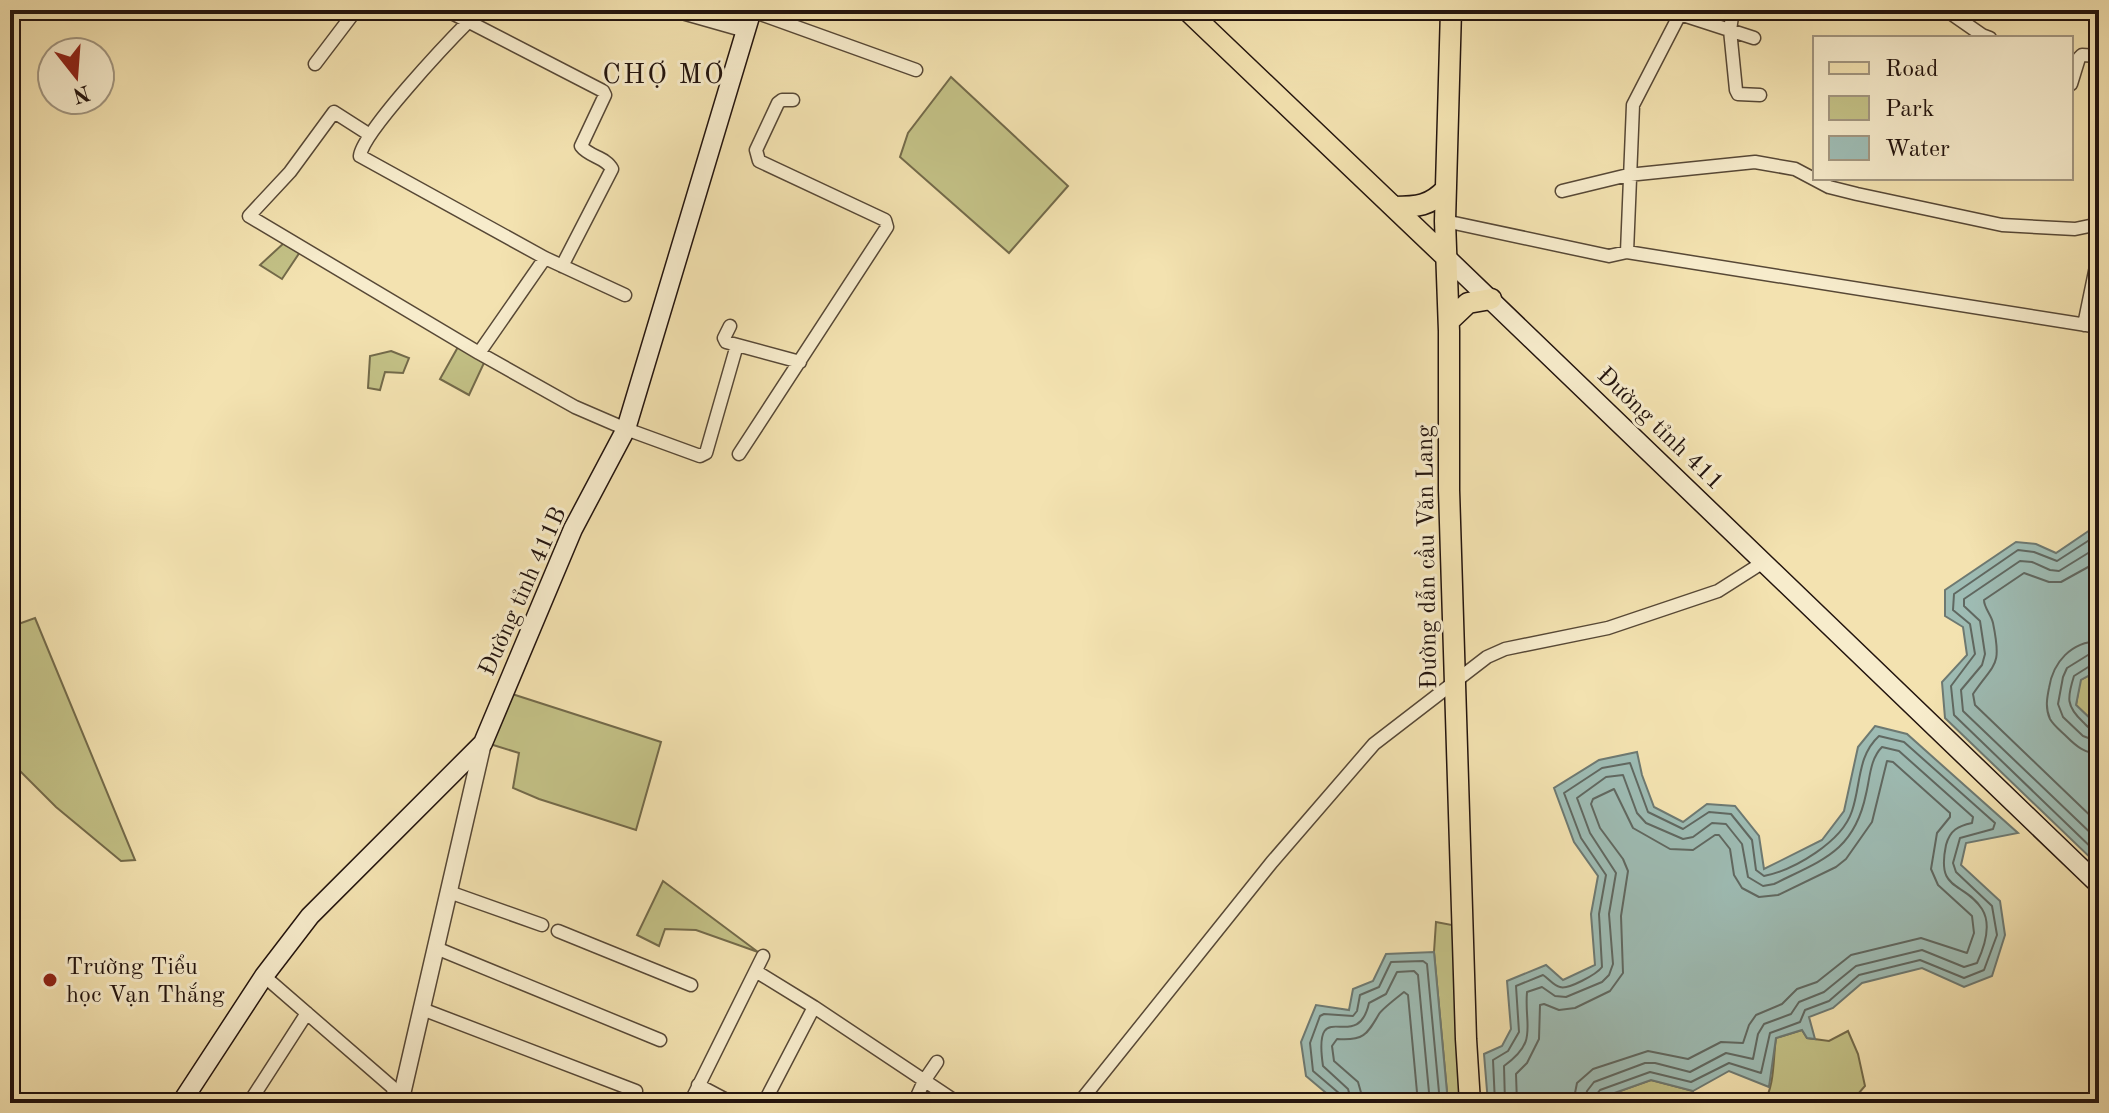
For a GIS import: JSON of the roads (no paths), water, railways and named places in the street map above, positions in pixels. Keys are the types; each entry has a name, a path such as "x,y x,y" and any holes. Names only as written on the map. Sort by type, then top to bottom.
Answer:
{"main road":[{"name":"Đường tỉnh 411B","path":"181,1103 264,976 310,916 483,743 573,529 626,429 752,10"},
{"name":"Đường tỉnh 411","path":"1187,10 2099,885"},
{"name":"Đường dẫn cầu Văn Lang","path":"1451,10 1445,221 1449,321 1449,490 1470,1103"},
{"path":"1394,207 1426,205 1446,189"},
{"path":"1449,321 1459,308 1468,303 1491,299"}],"street":[{"path":"315,64 356,10"},
{"path":"446,10 603,91 605,95 580,142 584,151 609,164 612,169 562,266"},
{"path":"679,10 746,29"},
{"path":"752,10 916,70"},
{"path":"1733,10 1730,30 1736,90 1738,94 1760,95"},
{"path":"1946,10 1985,36"},
{"path":"1627,252 1633,105 1678,12 1754,38"},
{"path":"469,21 431,61 370,135 360,151 364,159 545,258 625,295"},
{"path":"2074,60 2082,55 2099,56"},
{"path":"739,454 885,231 887,223 759,161 756,150 778,103 793,100"},
{"path":"370,135 334,112 290,172 249,216 575,407 626,429 704,455 737,345"},
{"path":"1562,191 1628,175 1755,162 1795,169 1813,179"},
{"path":"1816,180 1857,194 2002,225 2075,229 2099,224"},
{"path":"1445,221 1609,256 1627,252 2099,327"},
{"path":"2084,325 2099,252"},
{"path":"479,353 545,258"},
{"path":"730,326 724,341 800,362"},
{"path":"1079,1103 1272,862 1374,744 1487,657 1505,649 1608,628 1718,591 1762,563"},
{"path":"400,1103 483,743"},
{"path":"449,892 542,925"},
{"path":"558,931 691,985"},
{"path":"436,948 660,1040"},
{"path":"690,1103 763,956"},
{"path":"757,972 958,1103"},
{"path":"264,976 392,1087 400,1103"},
{"path":"764,1103 814,1007"},
{"path":"422,1009 636,1091"},
{"path":"249,1103 307,1013"},
{"path":"914,1103 937,1062"},
{"path":"698,1085 732,1103"}],"water":[{"path":"2090,530 2099,532 2099,670 2081,680 2076,705 2099,727 2099,866 1945,718 1942,682 1967,655 1963,627 1945,616 1945,590 2016,542 2036,544 2056,553"},
{"path":"1875,726 1907,734 2018,833 1966,843 1961,865 2000,901 2005,935 1992,976 1964,987 1922,968 1862,983 1833,1008 1809,1017 1815,1039 1807,1038 1802,1030 1776,1038 1769,1087 1729,1071 1693,1091 1651,1080 1603,1097 1602,1103 1488,1103 1484,1054 1502,1046 1511,1029 1507,981 1546,965 1563,980 1595,965 1591,914 1598,876 1574,842 1554,788 1599,760 1637,752 1654,807 1683,822 1707,804 1735,806 1759,836 1764,869 1822,840 1844,811 1858,747"},
{"path":"1434,952 1448,1103 1338,1103 1306,1076 1301,1042 1316,1005 1349,1010 1353,989 1373,981 1386,954"}],"place":[{"name":"Trường Tiểu học Vạn Thắng","path":"50,980"}],"district":[{"name":"CHỢ MƠ","path":"664,73"}]}
